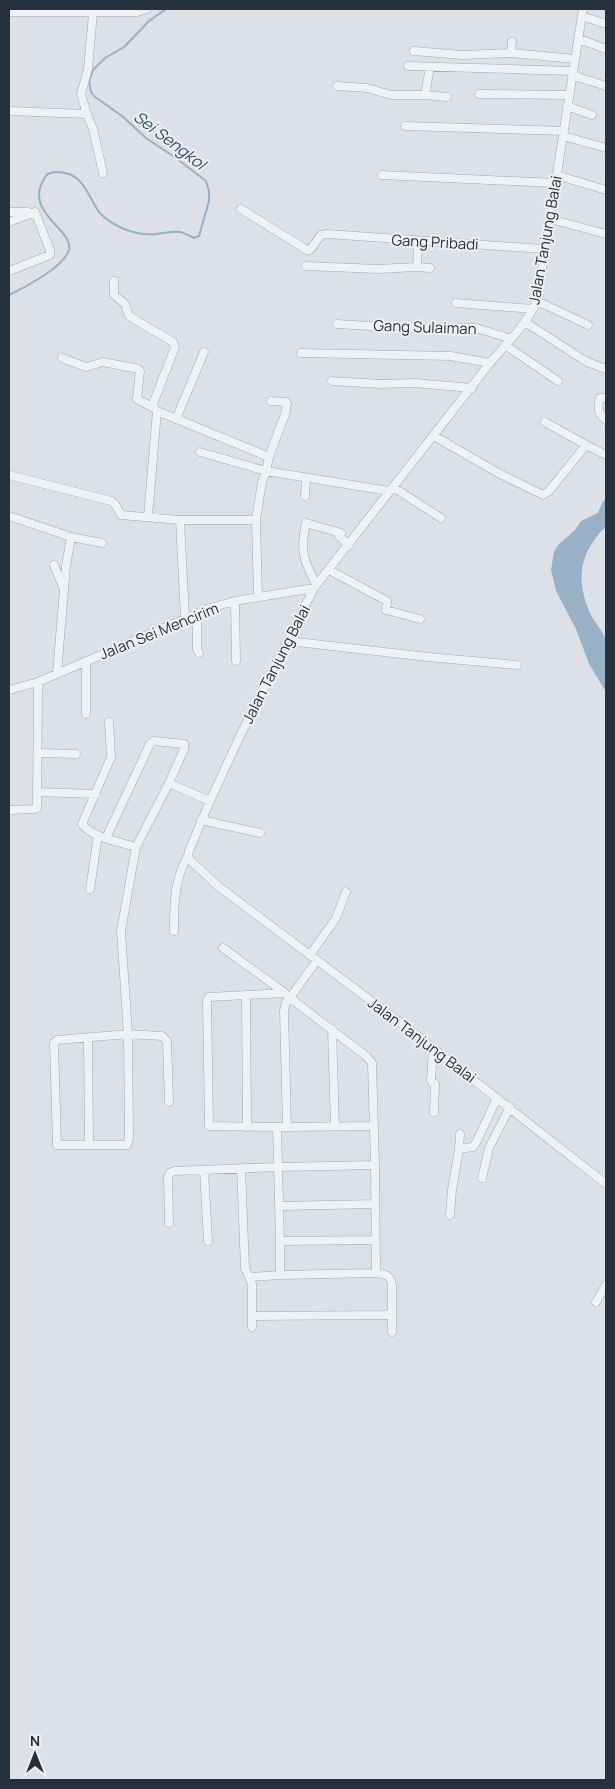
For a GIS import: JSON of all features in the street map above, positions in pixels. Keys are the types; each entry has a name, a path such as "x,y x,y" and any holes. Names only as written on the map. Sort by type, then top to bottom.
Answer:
{"street":[{"path":"9,12 93,13 137,12 147,9"},
{"path":"93,13 88,69 81,94 93,129 103,174"},
{"path":"582,13 606,24"},
{"name":"Jalan Tanjung Balai","path":"582,13 537,301 525,322 512,339 490,363 391,489 350,545 315,586 201,820 188,856 190,861 218,886 510,1107 606,1184"},
{"path":"578,39 606,49"},
{"path":"511,53 512,42"},
{"path":"414,52 462,55 511,53 575,59"},
{"path":"408,66 509,68 572,73 606,86"},
{"path":"425,95 430,67"},
{"path":"337,86 366,88 391,95 447,97"},
{"path":"479,94 569,95"},
{"path":"567,106 592,115"},
{"path":"9,111 87,114"},
{"path":"405,126 564,134 606,148"},
{"path":"382,175 556,179 606,190"},
{"name":"Gang Pribadi","path":"241,209 305,250 310,250 321,235 327,234 418,242 544,249"},
{"path":"9,212 35,212"},
{"path":"9,222 35,212"},
{"path":"9,271 50,254 35,212"},
{"path":"550,219 606,234"},
{"path":"417,267 418,242"},
{"path":"306,266 378,269 430,268"},
{"path":"114,281 114,295 125,304 129,316 175,344 154,400 156,410 148,517"},
{"path":"537,301 588,325"},
{"path":"456,303 533,309"},
{"path":"525,322 588,362 606,369"},
{"name":"Gang Sulaiman","path":"337,324 404,328 476,328 512,339"},
{"path":"505,345 558,380"},
{"path":"176,419 204,352"},
{"path":"301,353 451,356 490,363"},
{"path":"62,358 86,367 103,362 138,368 140,371 137,399 176,419 269,457"},
{"path":"332,380 380,384 400,382 430,383 472,388"},
{"path":"606,398 600,398 598,408 600,415 606,420"},
{"path":"258,597 256,520 262,482 287,404 286,402 271,401"},
{"path":"545,422 586,445 605,452"},
{"path":"434,436 543,496 586,445"},
{"path":"200,452 266,471 306,479 391,489 441,518"},
{"path":"9,476 111,501 115,504 121,515 180,520 256,520"},
{"path":"304,496 306,479"},
{"path":"9,516 71,537 102,543"},
{"path":"180,520 185,618"},
{"path":"315,586 304,558 303,546 306,523 341,533 339,536 350,545"},
{"path":"57,673 64,589 71,537"},
{"path":"54,565 64,589"},
{"path":"328,570 387,601 386,610 420,620"},
{"name":"Jalan Sei Mencirim","path":"9,690 38,682 185,618 235,601 315,586"},
{"path":"235,601 236,661"},
{"path":"197,614 197,650 199,652"},
{"path":"288,641 517,665"},
{"path":"86,661 86,714"},
{"path":"9,810 37,809 38,682"},
{"path":"109,722 110,757 82,824 84,827 102,836 136,847"},
{"path":"90,889 102,836 150,744 154,741 184,744 184,749 169,783 136,847 121,931 128,1034 129,1144 125,1146 58,1145 56,1143 54,1045 56,1040 128,1034 154,1034 165,1037 167,1041 169,1102"},
{"path":"38,752 76,754"},
{"path":"169,783 210,801"},
{"path":"38,792 96,794"},
{"path":"201,820 260,833"},
{"path":"174,931 175,895 181,868 188,856"},
{"path":"287,1127 284,1011 287,996 314,958 336,918 346,892"},
{"path":"223,948 332,1029 372,1063 376,1273"},
{"path":"246,996 247,1127"},
{"path":"287,996 209,997 206,1001 209,1125 211,1127 374,1126"},
{"path":"332,1029 335,1126"},
{"path":"88,1038 89,1145"},
{"path":"433,1049 431,1081 435,1084 434,1112"},
{"path":"459,1149 473,1147 476,1143 497,1098"},
{"path":"482,1178 489,1148 510,1107"},
{"path":"277,1127 280,1275"},
{"path":"450,1215 460,1134"},
{"path":"169,1223 168,1177 174,1171 279,1166 374,1165"},
{"path":"241,1168 245,1268 252,1284 252,1327"},
{"path":"204,1170 208,1241"},
{"path":"279,1206 375,1204"},
{"path":"280,1241 375,1240"},
{"path":"249,1277 376,1273 388,1275 391,1279 393,1306 391,1313 393,1318 392,1332"},
{"path":"596,1302 606,1285"},
{"path":"252,1316 391,1313"}],"water":[{"path":"606,498 606,527 598,535 587,553 582,571 582,589 587,606 606,642 606,692 589,664 576,629 556,591 551,570 554,552 558,545 575,530 581,521 598,513"}],"waterway":[{"name":"Sei Sengkol","path":"9,295 52,270 66,257 69,250 69,243 65,235 51,220 40,202 39,192 45,177 50,173 62,172 75,177 87,190 101,215 124,229 144,234 177,232 194,238 199,236 209,201 206,181 146,138 122,116 95,97 91,92 89,81 93,70 105,58 124,47 149,21 166,9"}]}
